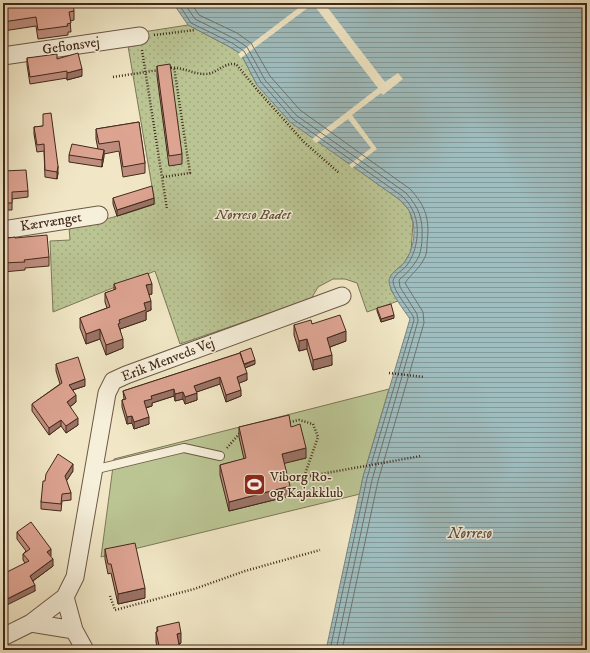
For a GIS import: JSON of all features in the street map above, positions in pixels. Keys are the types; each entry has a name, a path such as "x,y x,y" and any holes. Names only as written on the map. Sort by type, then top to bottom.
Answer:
{"street":[{"name":"Gefionsvej","path":"3,56 140,36"},
{"name":"Kærvænget","path":"3,230 99,215"},
{"name":"Erik Menveds Vej","path":"3,637 30,623 65,597 75,577 107,393 113,382 126,374 342,296"},
{"path":"65,597 74,630 85,650"},
{"path":"30,623 74,630"}],"lane":[{"path":"93,470 184,448 220,456"}],"path":[{"path":"172,7 186,3"},
{"path":"167,209 140,36 195,30"},
{"path":"167,68 174,67 190,72 206,74 215,72 228,63 236,64 304,142 340,173"},
{"path":"163,177 190,173 174,67"},
{"path":"112,77 160,69"},
{"path":"389,373 424,377"},
{"path":"284,424 299,420 313,424 318,438 304,477 421,456"},
{"path":"220,456 239,434 247,433"},
{"path":"110,596 115,610 194,589 245,571 320,550"}],"green space":[{"name":"Nørresø Badet","path":"188,25 241,54 257,85 349,163 400,200 409,210 413,223 411,251 404,263 391,275 391,290 398,301 367,312 357,283 345,279 333,279 318,287 311,299 180,344 155,271 53,312 50,241 70,240 69,227 91,223 155,204 128,46 143,32"},
{"path":"389,389 363,477 360,494 101,557 114,459"}],"water":[{"name":"Nørresø","path":"173,3 587,3 587,650 326,650 363,477 410,319 391,290 389,281 392,274 402,265 410,253 414,238 413,222 408,209 400,200 290,122 257,85 241,54 188,25"}],"pier":[{"path":"305,3 324,3 385,82 398,73 403,79 383,95 381,93 352,115 377,149 352,168 349,165 371,148 348,119 316,143 312,139 378,88 313,4 241,58 238,54"}],"building":[{"path":"37,3 73,3 74,11 69,12 71,23 67,24 68,26 38,30 36,17 3,22 3,7"},
{"path":"78,53 82,69 67,73 67,71 30,77 27,58 57,54 57,59"},
{"path":"170,64 182,154 169,156 157,66"},
{"path":"51,113 58,166 57,172 45,170 44,144 37,145 34,127 43,126 43,114"},
{"path":"139,122 145,163 123,167 119,141 99,144 96,129"},
{"path":"72,144 104,150 102,160 69,155"},
{"path":"26,170 28,191 12,192 12,203 3,203 3,171"},
{"path":"152,186 154,198 117,210 113,198"},
{"path":"47,235 49,257 24,260 25,262 3,263 3,237 15,238"},
{"path":"148,273 152,284 146,285 151,301 144,303 146,310 119,320 120,323 118,324 123,339 106,345 100,329 86,334 80,318 110,307 105,293 116,289 114,284"},
{"path":"391,304 394,315 381,319 377,308"},
{"path":"340,315 346,331 327,338 332,355 313,360 307,339 299,341 294,325 311,320 312,324"},
{"path":"251,348 255,360 244,364 240,352"},
{"path":"240,353 247,373 237,377 241,390 226,395 220,377 194,386 197,393 185,397 183,392 175,394 174,389 151,396 152,399 144,401 149,417 134,422 132,416 127,417 122,400 126,399 123,391"},
{"path":"78,357 85,379 69,385 76,395 67,402 78,418 66,426 61,420 49,428 32,404 62,383 56,364"},
{"path":"289,415 291,427 300,424 306,448 282,454 290,486 229,502 220,465 246,458 239,427"},
{"path":"58,454 73,464 65,476 71,493 62,494 61,504 41,502 43,481 45,481 46,474"},
{"path":"31,522 51,549 47,552 53,559 30,576 35,585 3,601 3,574 29,561 23,554 30,549 17,532"},
{"path":"135,543 145,588 118,594 111,564 108,564 105,549"},
{"path":"179,622 181,633 177,634 180,650 160,650 156,632 158,631 157,627"}],"place":[{"name":"Viborg Ro- og Kajakklub","path":"255,485"}]}
